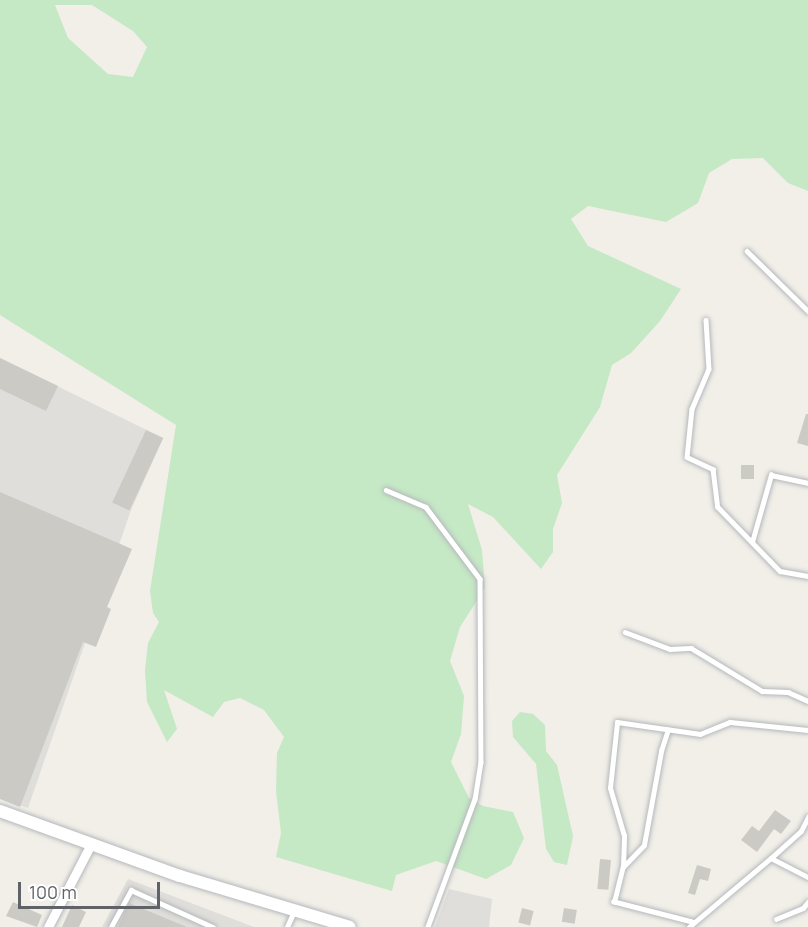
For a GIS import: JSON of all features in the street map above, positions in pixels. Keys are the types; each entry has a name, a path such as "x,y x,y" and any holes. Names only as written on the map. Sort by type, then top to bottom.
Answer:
{"street":[{"path":"1,814 350,927"},
{"path":"48,927 91,844"}],"lane":[{"path":"747,250 808,311"},
{"path":"706,320 709,369 692,409 687,457 713,469 718,507 780,571 808,576"},
{"path":"752,542 771,476 808,483"},
{"path":"386,490 426,507 480,579 480,771 475,799 428,927"},
{"path":"625,632 670,649 691,648 762,691 788,692 808,701"},
{"path":"808,730 730,722 700,734 617,722 610,788 624,836 623,867 614,902 690,925 801,831 808,817"},
{"path":"623,867 644,845 661,751 668,730"},
{"path":"771,858 808,877"},
{"path":"111,927 131,891 213,927"},
{"path":"776,919 803,908 808,902"},
{"path":"287,927 294,910"}],"shaded area":[{"path":"0,358 163,438 131,510 28,808 0,798"},
{"path":"128,879 254,927 102,927"},
{"path":"449,889 492,899 489,927 435,927"}],"green space":[{"path":"0,0 808,0 808,191 788,183 763,158 732,159 709,173 698,203 666,222 588,206 571,219 588,246 681,289 660,321 631,353 612,365 600,407 557,475 562,503 553,529 553,552 541,569 493,517 468,504 482,550 485,588 460,627 450,661 464,696 461,734 451,762 469,798 483,806 513,812 524,838 511,865 486,879 436,861 396,875 392,891 276,857 281,833 276,791 277,753 284,737 264,710 240,698 224,702 213,717 164,690 177,729 167,742 147,702 145,670 148,643 159,622 153,613 150,591 176,425 0,315","holes":["55,5 92,5 133,31 147,47 133,77 108,74 68,38"]},
{"path":"520,712 533,714 545,725 546,751 557,765 573,836 567,865 554,862 546,849 536,764 513,737 512,721"}],"building":[{"path":"0,358 58,386 46,411 0,389"},
{"path":"806,414 808,414 808,446 797,443"},
{"path":"146,430 163,438 129,511 112,503"},
{"path":"741,465 754,465 754,479 741,479"},
{"path":"0,492 132,549 107,607 111,609 96,647 83,642 20,807 0,799"},
{"path":"775,810 791,821 781,834 774,829 757,852 741,840 752,826 759,831"},
{"path":"600,859 611,860 608,890 597,889"},
{"path":"697,865 711,869 708,881 700,879 695,895 688,893"},
{"path":"13,902 42,915 37,927 6,916"},
{"path":"129,903 187,927 118,927"},
{"path":"72,905 86,912 79,927 62,927"},
{"path":"522,908 534,911 530,925 518,923"},
{"path":"564,908 577,910 575,924 562,922"}]}
